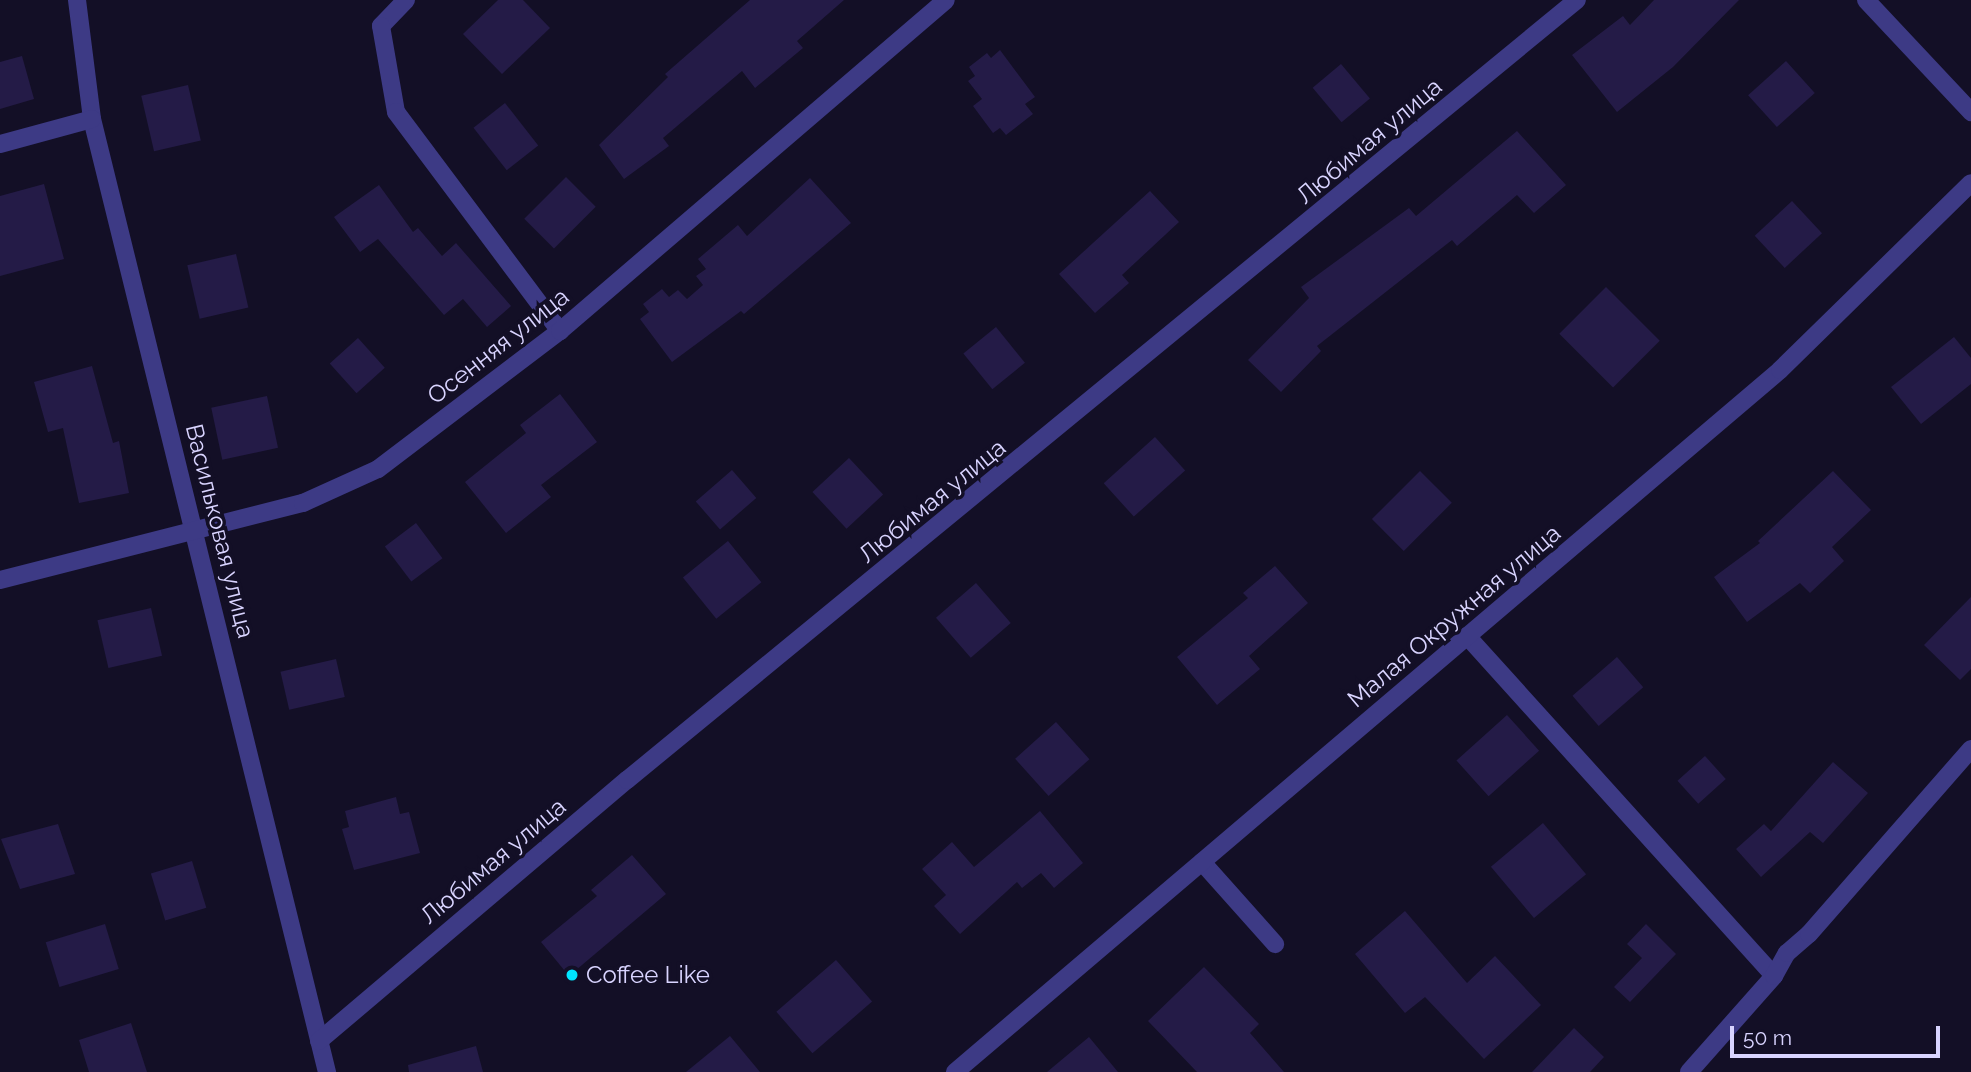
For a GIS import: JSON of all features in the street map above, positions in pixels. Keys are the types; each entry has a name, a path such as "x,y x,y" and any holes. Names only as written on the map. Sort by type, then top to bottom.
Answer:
{"street":[{"name":"Васильковая улица","path":"77,0 92,119 327,1072"},
{"path":"406,0 381,26 396,113 559,331"},
{"name":"Осенняя улица","path":"0,580 195,533 303,503 378,469 559,331 946,0"},
{"name":"Любимая улица","path":"319,1041 627,780 1577,0"},
{"path":"1866,0 1971,113"},
{"path":"0,144 92,119"},
{"name":"Малая Окружная улица","path":"956,1072 1780,370 1971,183"},
{"path":"1467,636 1774,976"},
{"path":"1689,1072 1774,976 1787,953 1809,934 1971,749"},
{"path":"1202,862 1275,944"}],"building":[{"path":"498,0 523,0 550,28 502,74 463,34"},
{"path":"750,0 844,0 797,41 803,48 755,88 742,71 663,138 669,146 624,179 599,145 668,77 665,74"},
{"path":"1654,0 1739,0 1673,67 1617,112 1572,55 1623,16 1630,25"},
{"path":"1000,50 1035,97 1025,104 1033,114 1006,135 1000,128 993,133 973,106 982,99 968,81 975,76 969,67 987,53 991,58"},
{"path":"22,56 34,99 0,109 0,62"},
{"path":"1786,61 1815,93 1777,127 1748,95"},
{"path":"1341,64 1370,98 1342,122 1313,88"},
{"path":"188,85 201,141 154,151 141,96"},
{"path":"505,103 538,146 507,170 473,128"},
{"path":"1517,131 1566,185 1534,213 1517,195 1457,246 1452,240 1317,346 1321,351 1281,392 1248,360 1309,298 1301,287 1409,208 1416,216"},
{"path":"566,177 596,207 554,248 524,219"},
{"path":"810,178 851,223 744,314 741,311 672,362 640,319 649,312 643,304 662,289 669,297 678,290 687,299 703,285 696,276 706,269 698,259 738,225 747,236"},
{"path":"44,184 64,259 0,276 0,196"},
{"path":"379,185 413,232 418,228 442,256 456,243 511,306 487,327 463,299 444,315 378,239 360,252 334,217"},
{"path":"1150,191 1179,222 1122,275 1129,283 1095,313 1059,274"},
{"path":"1792,201 1822,233 1785,268 1755,236"},
{"path":"236,254 248,308 200,319 187,265"},
{"path":"1606,287 1660,341 1613,387 1559,334"},
{"path":"996,327 1025,363 992,389 963,353"},
{"path":"1954,337 1971,358 1971,384 1921,424 1891,387"},
{"path":"358,338 385,368 357,393 330,363"},
{"path":"92,366 113,443 119,441 129,493 79,503 63,428 48,432 34,382"},
{"path":"560,394 597,442 541,485 551,497 506,533 465,482 526,433 520,425"},
{"path":"267,396 278,448 222,460 211,408"},
{"path":"1155,437 1185,470 1134,517 1104,483"},
{"path":"849,458 883,495 847,529 812,492"},
{"path":"732,470 756,498 720,529 696,501"},
{"path":"1420,471 1452,503 1404,551 1372,519"},
{"path":"1833,471 1871,510 1832,547 1844,561 1810,593 1800,583 1747,622 1714,577 1760,543 1758,541"},
{"path":"416,523 442,558 411,582 385,546"},
{"path":"728,541 761,582 716,619 683,578"},
{"path":"1275,566 1308,603 1249,656 1260,669 1217,705 1177,657 1248,598 1243,593"},
{"path":"976,583 1011,623 971,658 936,618"},
{"path":"1971,597 1971,669 1960,680 1924,645"},
{"path":"151,608 162,656 108,668 97,620"},
{"path":"1617,657 1643,687 1599,726 1572,696"},
{"path":"336,659 345,697 289,710 280,672"},
{"path":"1507,715 1539,751 1489,796 1456,761"},
{"path":"1056,722 1089,759 1049,796 1015,759"},
{"path":"1705,756 1726,779 1698,804 1678,781"},
{"path":"1833,762 1868,793 1823,843 1810,832 1761,877 1736,849 1764,824 1771,831"},
{"path":"396,797 400,814 409,812 420,853 354,870 342,829 349,827 345,811"},
{"path":"1040,811 1083,863 1054,888 1041,873 1022,888 1017,882 960,934 934,906 946,895 922,869 952,842 974,867"},
{"path":"1543,823 1586,874 1534,918 1491,867"},
{"path":"58,824 75,874 20,889 1,839"},
{"path":"632,855 666,894 569,976 541,942 597,896 591,890"},
{"path":"192,861 206,908 165,920 151,874"},
{"path":"1405,911 1467,983 1495,956 1541,1005 1484,1059 1425,997 1405,1013 1355,954"},
{"path":"105,924 119,969 59,987 46,942"},
{"path":"1646,924 1676,954 1630,1002 1614,987 1642,958 1627,944"},
{"path":"836,960 872,1002 812,1053 776,1012"},
{"path":"1204,967 1259,1024 1250,1033 1284,1072 1197,1072 1148,1021"},
{"path":"131,1023 147,1072 89,1072 79,1040"},
{"path":"1574,1028 1604,1057 1590,1072 1532,1072"},
{"path":"730,1036 760,1072 686,1072"},
{"path":"1089,1037 1118,1072 1047,1072"},
{"path":"476,1046 483,1072 409,1072 408,1065"}],"place":[{"name":"Coffee Like","path":"572,975"}]}
